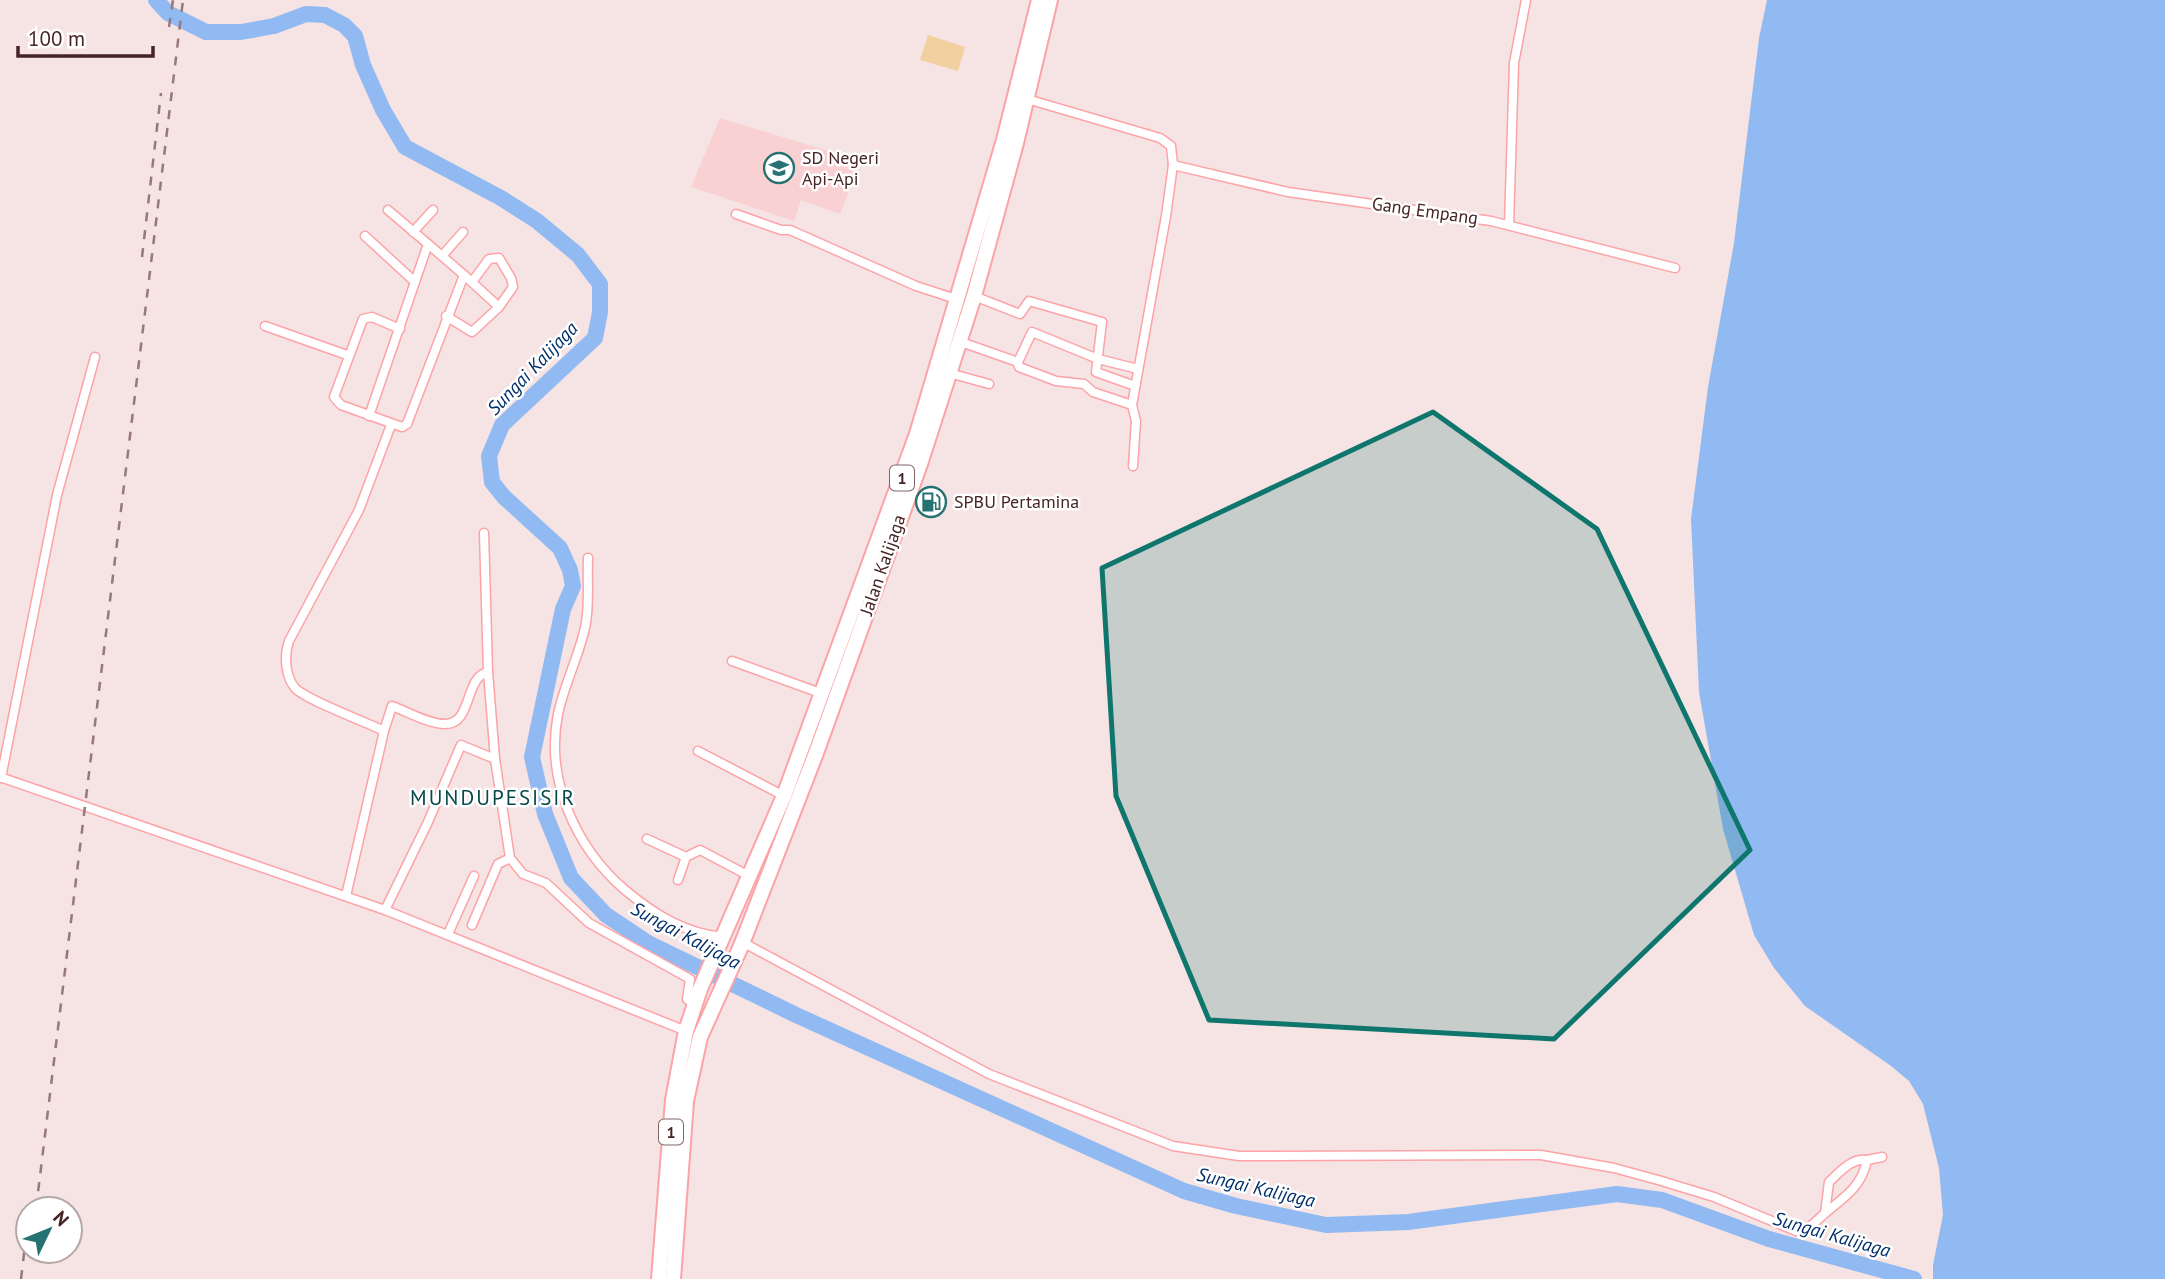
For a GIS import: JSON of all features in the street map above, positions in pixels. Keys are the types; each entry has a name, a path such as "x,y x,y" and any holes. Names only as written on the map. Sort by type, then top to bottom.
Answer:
{"highway":[{"name":"Jalan Kalijaga","path":"673,1279 686,1101 700,1037 741,944 855,648 949,373 1039,0"},
{"name":"Jalan Kalijaga","path":"695,1004 784,796 967,298 1027,99 1050,0"},
{"name":"1","path":"659,1279 673,1100 686,1031 695,1004"}],"street":[{"path":"1509,225 1514,63 1526,0"},
{"path":"1027,99 1160,138 1171,146 1173,165 1132,405 1136,421 1133,466"},
{"name":"Gang Empang","path":"1173,165 1287,192 1384,204 1509,225 1675,268"},
{"path":"388,210 499,307"},
{"path":"413,232 433,210"},
{"path":"736,214 780,230 790,230 916,286 1020,314 1027,300 1102,321 1097,374 1135,386"},
{"path":"442,256 463,232"},
{"path":"365,236 415,282"},
{"path":"369,416 428,244"},
{"path":"446,316 472,332 499,307 513,287 511,278 499,258 489,259 472,282"},
{"path":"400,329 372,317 365,318 347,355 334,399 339,404 391,425 403,427 407,424 446,316 464,275"},
{"path":"265,326 347,355"},
{"path":"1018,362 1032,332 1098,359 1138,369"},
{"path":"958,341 1018,362 1022,369 1056,382 1084,384 1093,392 1132,405"},
{"path":"95,357 57,495 1,778 385,910 686,1031"},
{"path":"949,373 989,384"},
{"path":"384,731 298,690 290,676 286,653 289,641 359,510 391,425"},
{"path":"484,533 488,672 495,759 510,858 523,874 546,883 589,923 690,979 687,999 695,1004"},
{"path":"588,558 584,633 556,725 558,774 565,804 595,859 631,895 683,928 722,939"},
{"path":"732,661 823,694"},
{"path":"346,896 392,706 442,724 456,722 478,678 488,672"},
{"path":"385,910 428,822 461,745 495,759"},
{"path":"698,751 784,796"},
{"path":"648,839 686,857"},
{"path":"678,880 686,857 700,850 751,877"},
{"path":"472,925 498,864 510,858"},
{"path":"448,934 474,876"},
{"path":"741,944 989,1074 1173,1146 1204,1153 1249,1156 1541,1155 1614,1168 1658,1180 1714,1197 1796,1231 1805,1230 1839,1205 1857,1185 1867,1160"},
{"path":"1825,1213 1829,1182 1859,1159 1882,1157"}],"highlighted area":[{"path":"1433,412 1597,529 1750,850 1554,1039 1209,1020 1116,796 1102,568"}],"shaded area":[{"path":"928,35 965,47 958,71 920,60"},
{"name":"SD Negeri Api-Api","path":"720,118 861,161 840,214 801,200 794,221 691,187"}],"water":[{"path":"1767,0 2165,0 2165,1279 1933,1279 1933,1265 1943,1215 1939,1168 1923,1104 1909,1081 1891,1066 1805,1006 1774,968 1754,935 1723,829 1699,692 1691,519 1708,387 1734,243 1759,38"}],"waterway":[{"name":"Sungai Kalijaga","path":"156,0 168,13 206,32 241,32 274,26 306,14 325,15 344,25 355,36 363,65 383,110 405,147 501,198 537,221 578,255 600,284 600,312 595,338 502,425 489,456 492,482 504,497 560,548 570,570 573,586 563,609 532,757 545,814 571,878 606,915 648,943 796,1015 1184,1191 1236,1206 1326,1225 1408,1222 1617,1194 1662,1200 1769,1239 1914,1279"}],"railway":[{"path":"169,27 173,0"},
{"path":"38,1195 183,0"},
{"path":"142,257 161,93"},
{"path":"21,1279 23,1265"}],"place":[{"name":"SD Negeri Api-Api","path":"779,168"},
{"name":"SPBU Pertamina","path":"931,502"}],"district":[{"name":"MUNDUPESISIR","path":"493,798"}]}
